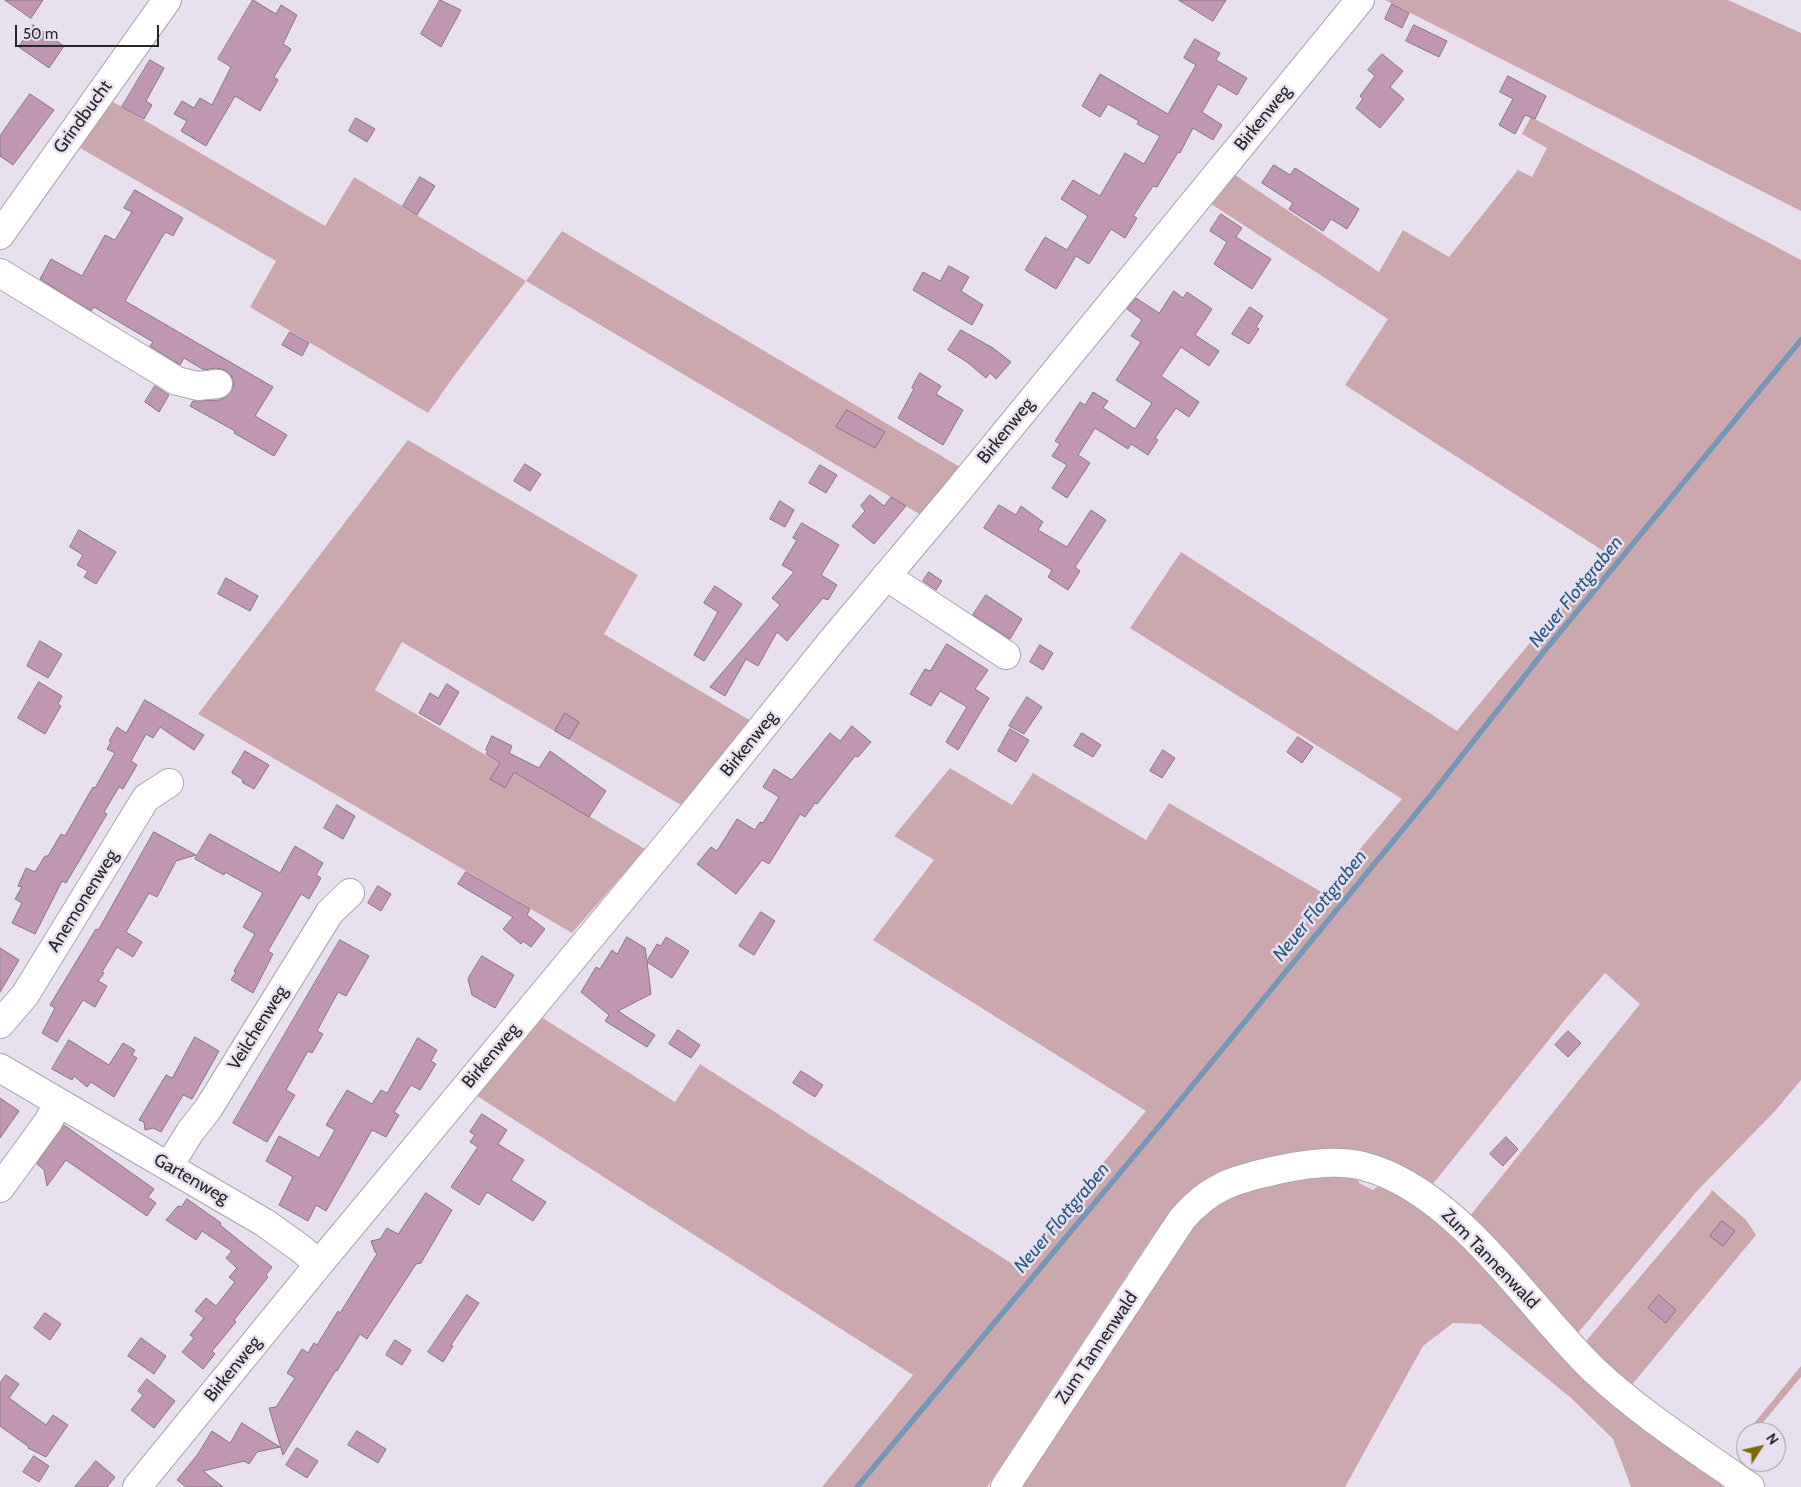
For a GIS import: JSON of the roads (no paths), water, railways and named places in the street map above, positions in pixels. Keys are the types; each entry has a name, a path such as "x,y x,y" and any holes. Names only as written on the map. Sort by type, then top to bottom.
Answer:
{"street":[{"name":"Grindbucht","path":"0,235 168,0"},
{"name":"Birkenweg","path":"137,1487 1360,0"},
{"path":"0,273 177,381 198,386 218,384"},
{"path":"886,576 1006,655"},
{"name":"Anemonenweg","path":"0,1024 25,995 146,798 169,782"},
{"name":"Veilchenweg","path":"168,1166 208,1109 330,912 350,893"},
{"name":"Gartenweg","path":"0,1068 265,1223 319,1264"},
{"path":"0,1188 48,1122 58,1103"},
{"name":"Zum Tannenwald","path":"1005,1487 1182,1220 1194,1206 1207,1195 1225,1185 1248,1177 1289,1168 1337,1163 1361,1166 1379,1171 1397,1179 1436,1204 1506,1272 1596,1372 1636,1406 1750,1487"}],"waterway":[{"name":"Neuer Flottgraben","path":"857,1487 1160,1125 1431,795 1542,654 1801,340"}]}
